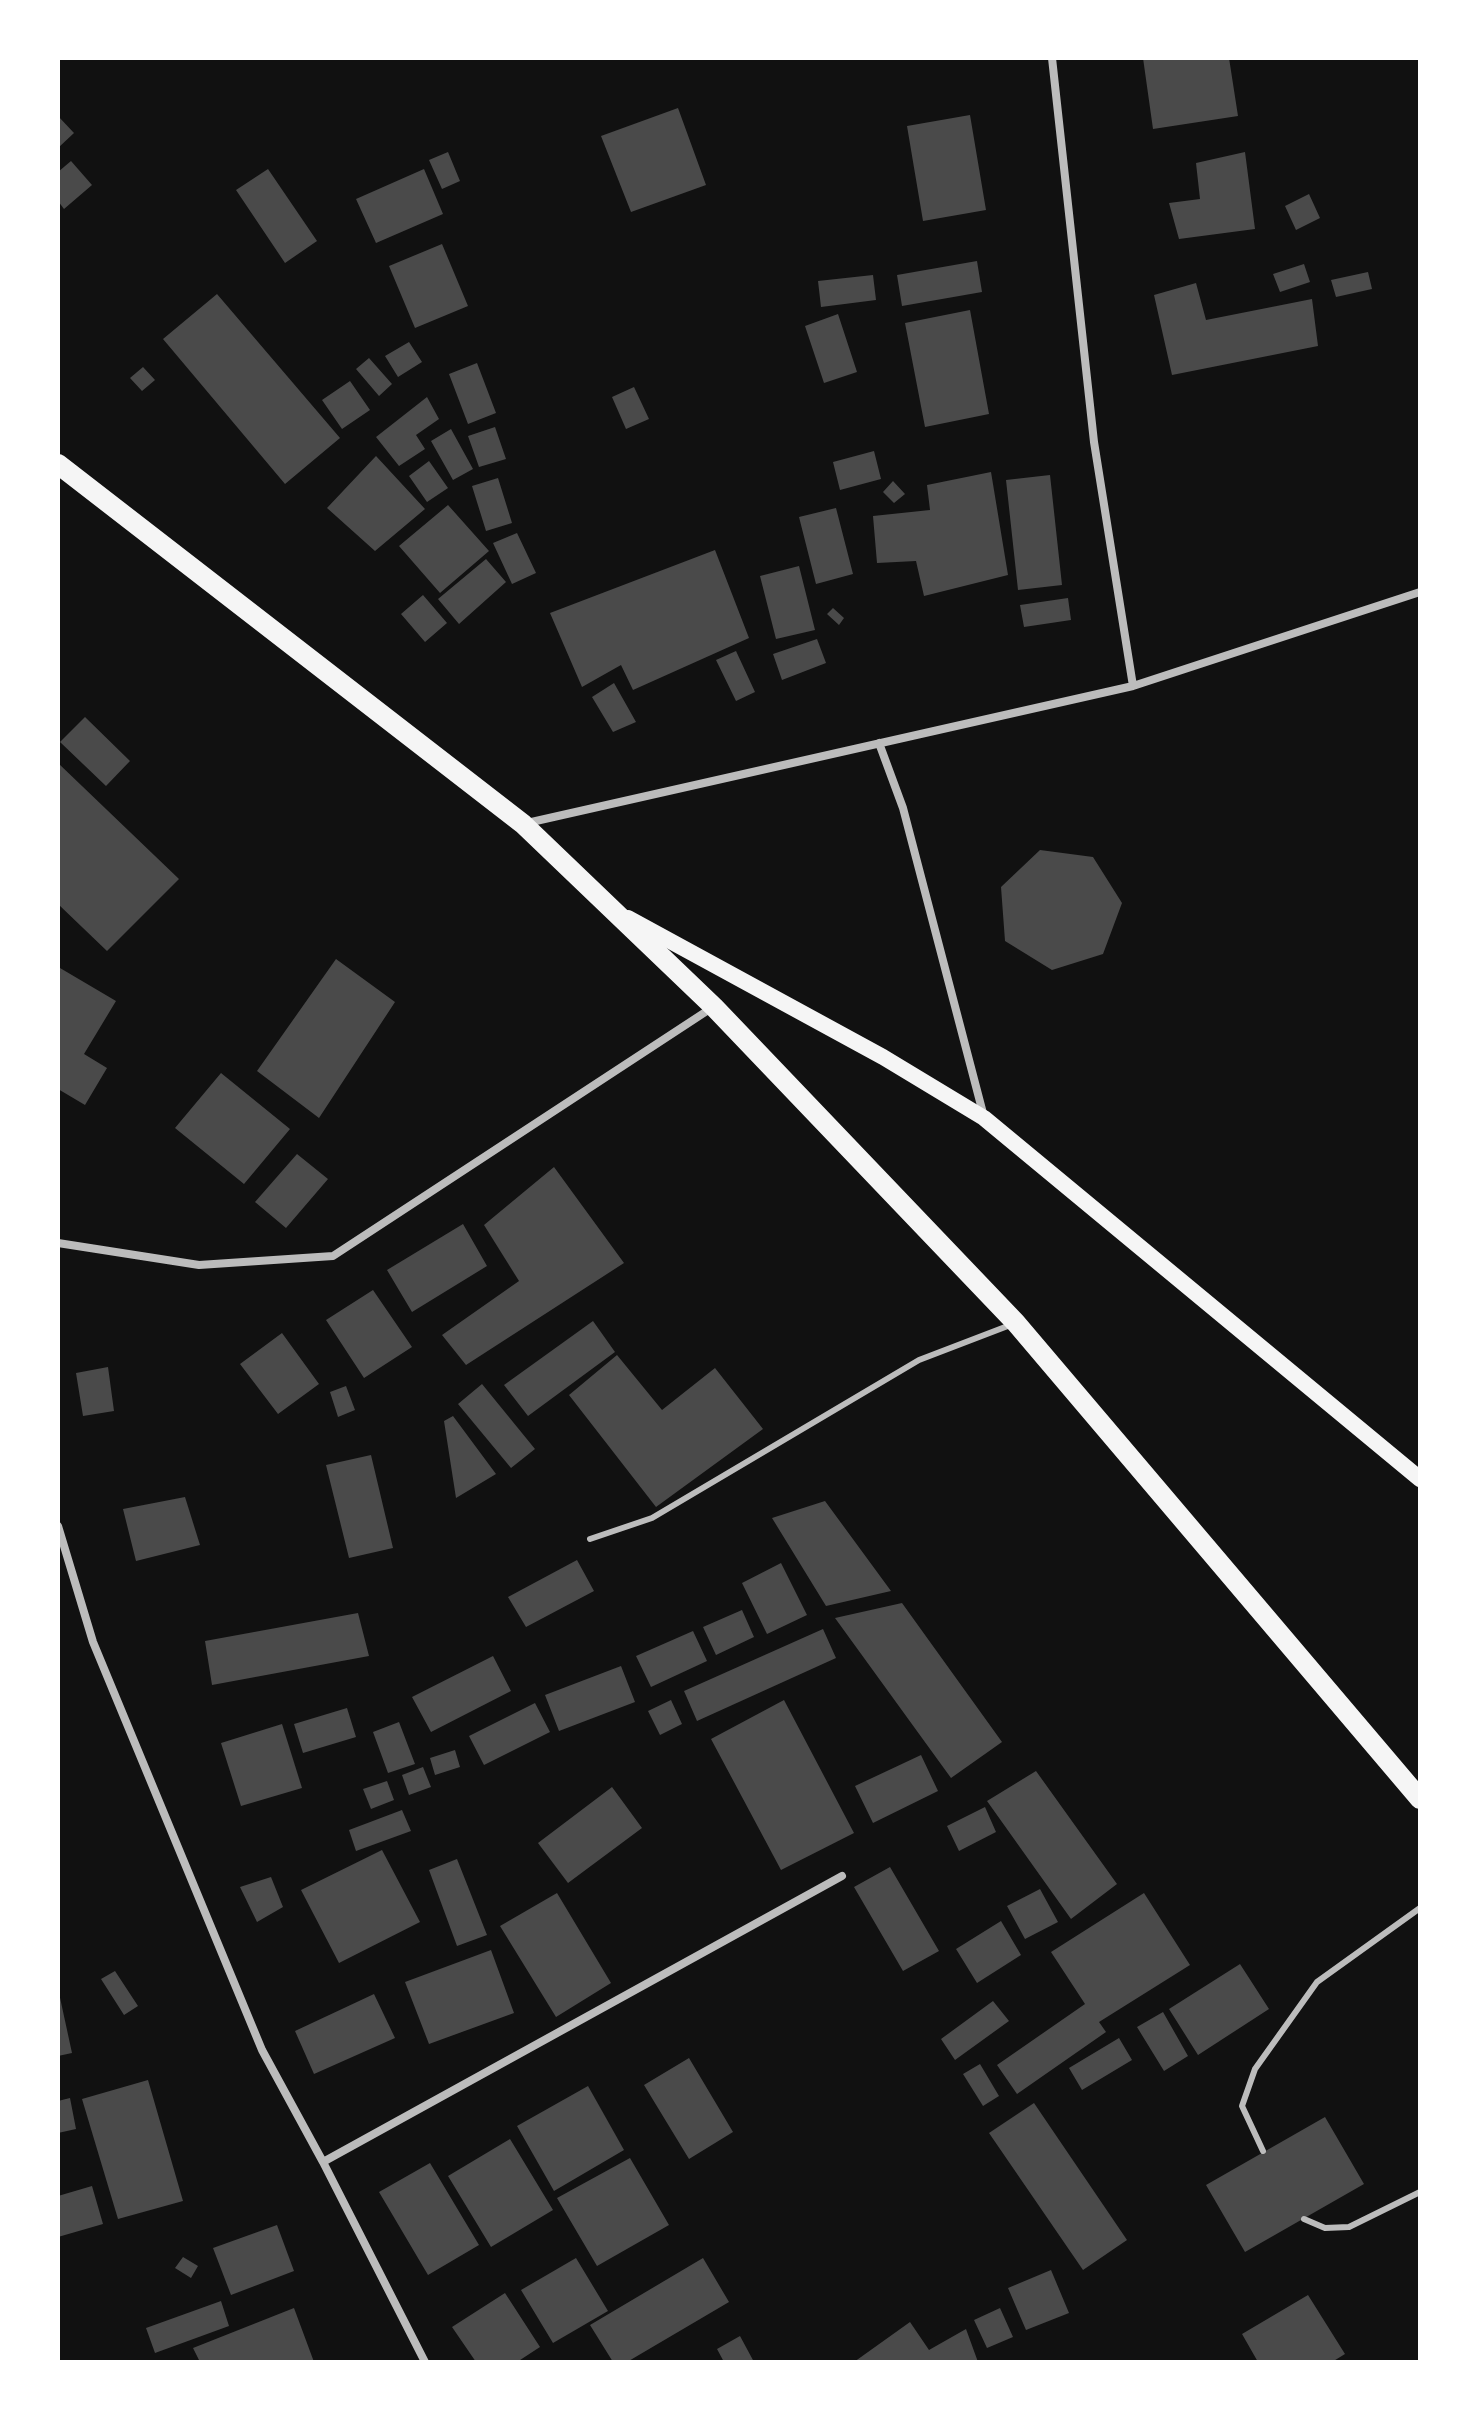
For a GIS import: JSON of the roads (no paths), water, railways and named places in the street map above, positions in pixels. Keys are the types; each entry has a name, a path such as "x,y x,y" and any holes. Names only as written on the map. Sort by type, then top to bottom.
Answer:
{"main road":[{"path":"58,464 523,824 714,1007 1016,1323 1420,1799"},
{"path":"608,908 883,1057 984,1118 1420,1479"}],"street":[{"path":"1052,58 1094,442 1133,686"},
{"path":"523,824 1133,686 1420,592"},
{"path":"879,743 903,808 984,1118"},
{"path":"58,1243 199,1265 333,1256 714,1007"},
{"path":"58,1526 93,1642 262,2050 425,2362"},
{"path":"323,2162 842,1876"}],"lane":[{"path":"590,1539 652,1518 919,1360 1016,1323"},
{"path":"1263,2151 1242,2106 1255,2069 1317,1982 1420,1908"},
{"path":"1304,2219 1325,2228 1349,2227 1420,2192"}]}
